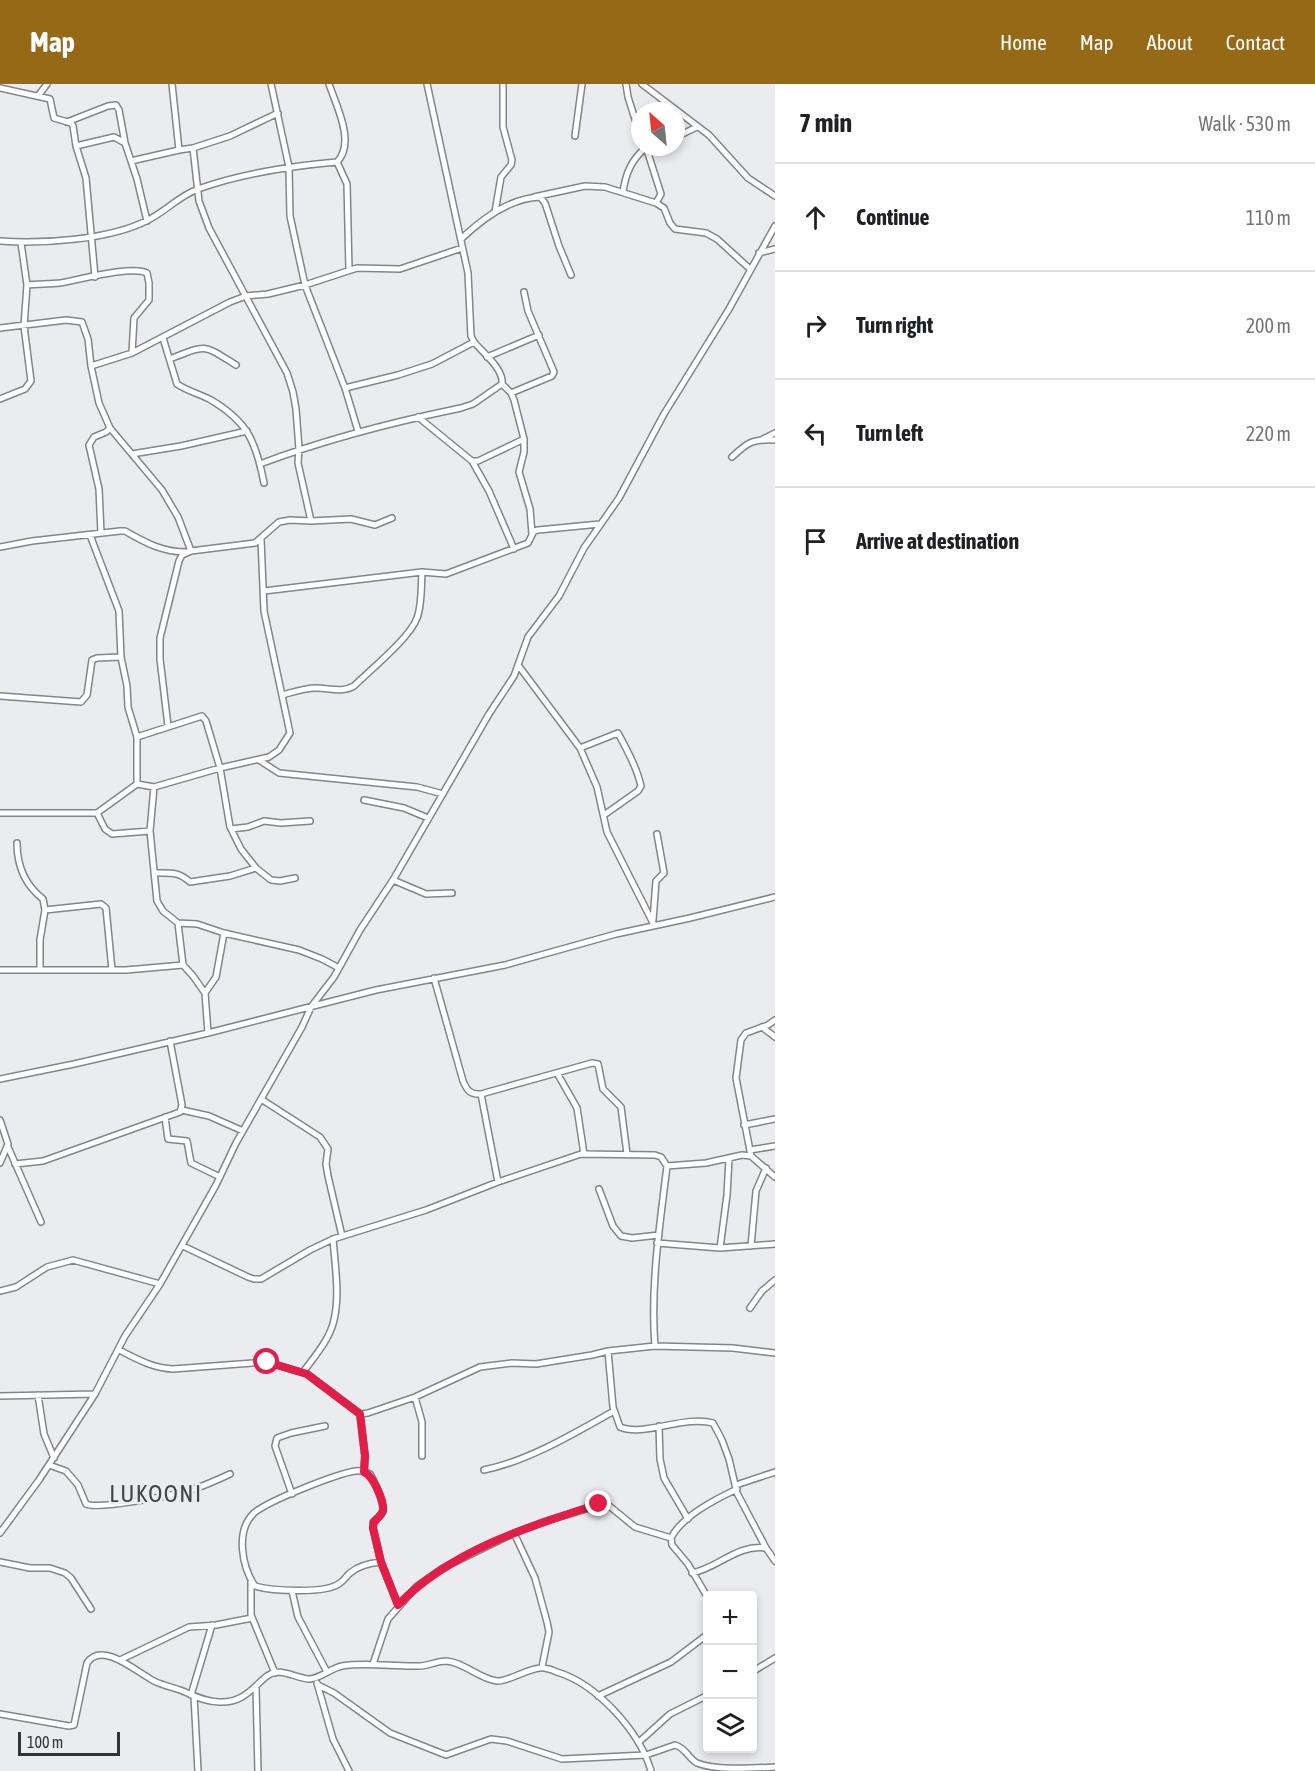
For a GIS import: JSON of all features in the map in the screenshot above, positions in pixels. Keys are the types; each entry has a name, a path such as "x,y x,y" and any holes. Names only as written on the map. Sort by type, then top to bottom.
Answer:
{"street":[{"path":"38,96 47,84"},
{"path":"172,84 178,150"},
{"path":"271,84 289,167 290,216 305,285 345,388 358,431"},
{"path":"0,242 21,243 90,236 124,229 147,221 179,198 197,189 234,178 289,167 337,162 341,158 345,135 329,84"},
{"path":"260,464 358,431 461,408 473,404 498,389 502,384 500,373 471,336 468,273 427,84"},
{"path":"495,212 501,177 511,165 512,160 503,127 503,84"},
{"path":"575,136 582,84"},
{"path":"626,84 631,106"},
{"path":"642,84 709,135 748,178 775,196"},
{"path":"0,88 50,99 54,118 73,126 76,146 86,178 95,277"},
{"path":"67,122 116,105 147,221"},
{"path":"131,161 193,148 230,136 278,112"},
{"path":"685,133 697,127"},
{"path":"76,146 114,137 125,143"},
{"path":"193,148 199,201 209,228 287,373 293,392 299,449 298,463 311,521"},
{"path":"623,192 625,175 637,156"},
{"path":"650,156 661,194 656,203"},
{"path":"337,162 347,184 349,270"},
{"path":"461,239 495,212 534,197 585,186 605,187 656,203 664,208 675,229 706,233 717,239 750,269"},
{"path":"534,197 540,197 545,203 571,275"},
{"path":"0,1533 54,1458 95,1394 125,1336 183,1246 311,1007 339,968 360,930 393,880 489,714 508,686 528,638 559,596 600,524 619,498 658,423 729,309 775,226"},
{"path":"0,399 25,389 30,381 24,326 27,285 21,243"},
{"path":"91,366 132,353 246,296 268,294 305,285 357,268 400,269 462,248"},
{"path":"759,253 775,249"},
{"path":"27,285 58,283 120,272 142,271 147,273 149,300 134,318 132,353"},
{"path":"511,393 552,376 554,372 528,311 524,292"},
{"path":"0,328 66,320 82,322 88,339 99,403 110,428 162,490 178,518 189,551"},
{"path":"487,357 539,335"},
{"path":"163,338 177,384 231,413 247,431 253,441 264,483"},
{"path":"345,388 432,364 474,342"},
{"path":"170,359 201,347 208,348 237,365"},
{"path":"502,384 511,393 524,439 524,452 519,472 530,509 532,536"},
{"path":"418,417 472,462 489,491 513,549"},
{"path":"101,534 99,489 89,445 94,437 110,428"},
{"path":"132,454 247,431"},
{"path":"732,457 745,444 775,433"},
{"path":"472,462 524,439"},
{"path":"762,439 775,440"},
{"path":"0,547 32,541 124,531 152,547 174,552 189,551 255,543 279,522 290,520 351,519 375,525 392,518"},
{"path":"264,591 422,572 446,574 528,543 534,531 600,524"},
{"path":"90,535 119,611 121,657 127,686 128,707 137,737 137,784"},
{"path":"0,813 97,813 137,784 154,787 220,768 259,760 279,750 290,733 264,611 261,539"},
{"path":"168,726 160,659 160,638 179,561 182,555 189,551"},
{"path":"282,695 315,688 338,690 354,686 407,635 417,621 422,572"},
{"path":"0,696 81,702 87,695 92,660 121,657"},
{"path":"518,665 580,748 597,787 607,832 654,924"},
{"path":"137,737 202,716 206,721 220,768 231,829 242,849 256,868 271,880 296,878"},
{"path":"580,748 618,733 640,780 641,786 638,791 604,815"},
{"path":"259,760 279,773 417,787 443,794"},
{"path":"154,787 150,831 157,901 163,911 178,923 197,924 299,951 339,968"},
{"path":"364,800 404,808 429,818"},
{"path":"97,813 105,829 112,834 150,831"},
{"path":"231,829 248,827 264,821 310,822"},
{"path":"654,924 656,883 664,873 657,834"},
{"path":"17,843 19,867 33,892 43,899 45,910 40,940 40,969"},
{"path":"154,873 177,873 190,882 230,876 256,868"},
{"path":"393,880 426,894 452,893"},
{"path":"0,1079 207,1033 376,990 534,958 654,924 775,898"},
{"path":"45,910 101,904 106,908 112,970"},
{"path":"178,923 183,965 205,993 207,1033"},
{"path":"205,993 216,977 224,933"},
{"path":"0,970 112,970 183,965"},
{"path":"434,978 466,1087 471,1094 481,1095 592,1063 600,1066 603,1089 619,1103 622,1110 627,1154"},
{"path":"775,1020 746,1033 741,1040 736,1078 751,1153 775,1177"},
{"path":"762,1027 775,1037"},
{"path":"170,1041 182,1110"},
{"path":"557,1073 577,1108 584,1154"},
{"path":"481,1095 498,1182"},
{"path":"261,1100 325,1142 328,1176 342,1236"},
{"path":"15,1164 43,1161 182,1110 209,1116 243,1131"},
{"path":"165,1117 168,1139 187,1142 191,1163 220,1177"},
{"path":"744,1125 775,1119"},
{"path":"0,1120 8,1147 41,1222"},
{"path":"667,1166 729,1159 775,1146"},
{"path":"0,1163 8,1147"},
{"path":"183,1246 254,1280 267,1277 310,1250 333,1239 426,1210 498,1182 584,1154 661,1157 667,1166 657,1243 653,1324 655,1346"},
{"path":"720,1248 729,1159"},
{"path":"751,1246 756,1191 766,1168"},
{"path":"599,1189 613,1226 621,1236 628,1238 659,1235"},
{"path":"303,1372 324,1344 334,1322 336,1308 333,1239"},
{"path":"657,1243 720,1248 775,1244"},
{"path":"0,1284 1,1291 16,1287 47,1267 73,1260 160,1284"},
{"path":"750,1308 762,1291 775,1280"},
{"path":"119,1350 147,1365 173,1369 267,1362 303,1372 360,1414 415,1397 480,1367 512,1363 536,1364 608,1351 655,1346 733,1348 775,1353"},
{"path":"608,1351 614,1411 620,1427 625,1429 698,1421 713,1423 723,1440 736,1487 775,1561"},
{"path":"0,1396 95,1394"},
{"path":"38,1395 44,1434 54,1458"},
{"path":"415,1397 422,1422 422,1456"},
{"path":"484,1470 530,1456 614,1411"},
{"path":"360,1414 365,1456 364,1472"},
{"path":"292,1494 275,1446 277,1438 291,1432 325,1426"},
{"path":"658,1426 664,1478 688,1519"},
{"path":"49,1465 66,1471 78,1485 86,1504 92,1507 190,1490 230,1474"},
{"path":"381,1562 369,1563 354,1570 340,1584 330,1588 292,1591 255,1586 243,1560 242,1546 246,1527 253,1514 329,1478 356,1471 364,1472 372,1478 382,1508 382,1513 373,1524 381,1562 398,1605"},
{"path":"704,1591 688,1564 672,1545 671,1538 688,1519 706,1505 736,1487 775,1472"},
{"path":"373,1664 388,1619 417,1586 443,1568 514,1533 603,1504 608,1505 635,1527 671,1538"},
{"path":"514,1533 535,1578 547,1622 549,1632 542,1667"},
{"path":"692,1573 700,1572 735,1553 751,1548 770,1550"},
{"path":"0,1562 30,1568 50,1568 65,1573 71,1578 91,1609"},
{"path":"251,1580 252,1618 275,1673"},
{"path":"292,1591 298,1617 327,1672"},
{"path":"120,1660 189,1627 252,1618"},
{"path":"198,1771 193,1696 212,1625"},
{"path":"598,1696 671,1662 703,1638"},
{"path":"0,1714 74,1725 88,1660 96,1656 120,1660 157,1682 193,1696 219,1702 232,1701 245,1696 275,1673 308,1679 316,1678 340,1666 373,1664 422,1666 445,1661 456,1663 494,1680 503,1681 542,1667 569,1676 598,1696 639,1742 651,1771"},
{"path":"757,1669 775,1658"},
{"path":"316,1678 333,1739 349,1771"},
{"path":"318,1685 334,1693 390,1733 446,1755 491,1739 562,1759 646,1755 675,1745 684,1749 692,1760 700,1765 717,1769 775,1767"},
{"path":"256,1687 258,1771"},
{"path":"639,1742 670,1714 703,1698"}],"district":[{"name":"LUKOONI","path":"156,1493"}],"route":[{"path":"267,1362 307,1374 360,1414 365,1456 364,1472 370,1474 382,1508 382,1513 374,1522 373,1528 381,1562 398,1605 417,1586 443,1568 514,1533 599,1504"}]}
